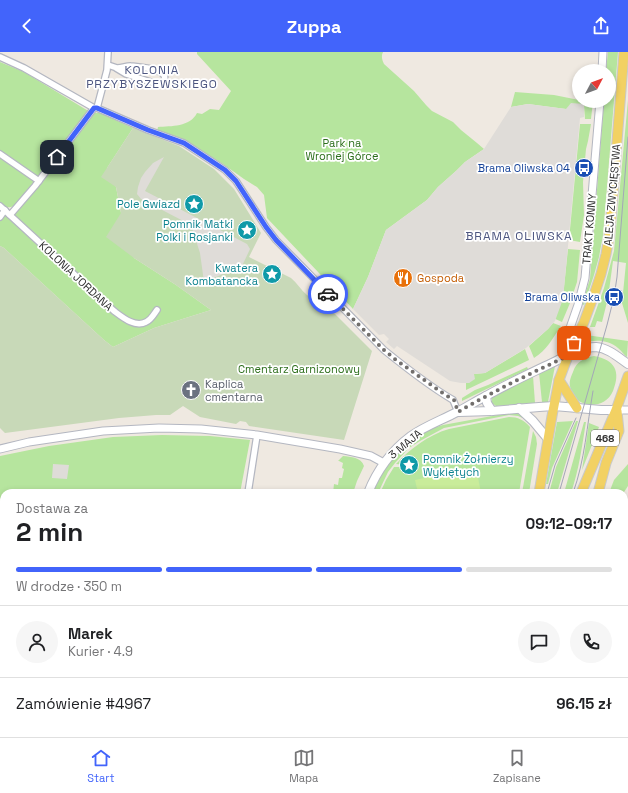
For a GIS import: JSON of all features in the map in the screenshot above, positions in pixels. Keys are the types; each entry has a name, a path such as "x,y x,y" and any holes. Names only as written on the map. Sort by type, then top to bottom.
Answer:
{"main road":[{"name":"ALEJA ZWYCIĘSTWA","path":"540,489 559,380 586,315 601,274 606,254 610,231 624,52"},
{"name":"3 MAJA","path":"370,489 373,480 384,463 396,449 412,436 535,371 568,356 594,347 609,351 628,364"},
{"name":"468","path":"583,489 616,410 628,376"},
{"path":"559,380 576,408"},
{"path":"486,396 487,403 492,411"},
{"name":"3 MAJA","path":"458,412 554,406 616,410"},
{"path":"519,408 533,421 548,439"},
{"path":"599,489 606,463 619,431 616,410"}],"street":[{"path":"10,215 39,181 96,108 108,70 108,52"},
{"path":"602,64 603,52"},
{"path":"0,57 24,68 96,108 148,130 184,143 229,173 276,240 384,350 454,400 458,412"},
{"path":"108,65 126,74 157,84 162,83 165,79 162,72 156,70 129,66 116,68"},
{"name":"TRAKT KONNY","path":"568,356 570,328 585,278 599,108"},
{"path":"0,154 39,181"},
{"name":"KOLONIA JORDANA","path":"0,206 114,311 130,321 139,324 146,322 157,310"},
{"path":"0,217 5,210"},
{"path":"616,410 628,410"},
{"path":"0,449 29,442 103,431 159,428 201,429 257,435 340,449 366,454 384,463"},
{"path":"249,489 257,435"}],"green space":[{"name":"Park na Wroniej Górce","path":"197,52 383,52 382,58 384,64 414,91 432,111 453,122 484,149 465,162 438,187 427,200 386,230 368,277 353,309 267,218 264,195 257,187 190,144 157,131 158,127 180,125 190,121 197,113 202,114 210,109 219,110 231,91 197,54"},
{"path":"608,52 618,52 616,76 616,64 607,64"},
{"path":"0,62 24,72 90,112 38,179 0,152"},
{"path":"515,92 554,95 572,99 572,108 566,109 528,104 511,107"},
{"path":"628,100 628,323 622,303 626,263 613,261 608,298 602,322 597,321 595,327 590,327 604,288 614,251"},
{"path":"584,108 592,108 591,119 585,119"},
{"path":"603,108 613,108 603,235 599,257 584,305 582,304 590,279"},
{"path":"95,113 100,113 133,128 107,168 116,187 121,213 134,258 211,310 154,328 113,347 0,246 0,220 5,213 13,217"},
{"path":"580,124 591,124 586,149 583,182 584,215 580,242 569,240"},
{"name":"Cmentarz Garnizonowy","path":"133,128 179,146 214,169 234,189 261,233 249,257 291,278 307,295 322,301 372,351 344,440 249,426 246,422 240,421 236,424 200,417 183,406 170,415 119,418 5,433 0,428 0,246 113,347 154,328 211,310 134,258 106,237 121,213 116,187 101,177"},
{"path":"0,156 35,182 14,206 10,207 5,207 0,203"},
{"path":"568,249 580,250 577,282 571,300 563,297"},
{"path":"550,294 570,303 562,322 551,317"},
{"path":"553,323 561,326 546,348 534,358 529,346"},
{"path":"586,335 628,341 627,357 610,343 593,341 584,343"},
{"path":"525,349 529,360 466,390 466,383 469,383 474,374 485,373"},
{"path":"594,356 607,360 611,364 616,372 616,378 613,391 609,398 603,402 589,405 576,399 572,393 570,382 574,369 578,363 584,359"},
{"path":"555,366 548,402 542,402 539,373"},
{"path":"527,367 528,369 462,401 462,398 475,390"},
{"path":"533,376 535,403 496,406 492,403 492,398 495,396"},
{"path":"515,413 521,415 525,419 518,416 509,415 444,428 409,448 388,472 380,489 375,489 384,470 391,460 409,442 420,435 443,425"},
{"path":"509,417 521,419 525,422 530,427 520,489 382,489 394,467 405,467 409,470 412,470 414,467 415,468 414,463 410,461 408,461 405,465 396,464 407,453 434,435 449,429"},
{"path":"573,421 552,468 548,484 546,484 557,422"},
{"path":"576,421 578,421 558,489 550,489 556,467"},
{"path":"584,422 586,422 574,484 572,489 565,489"},
{"path":"589,423 599,427 582,470"},
{"path":"533,431 537,444 530,489 523,489"},
{"path":"162,435 210,436 250,440 241,489 0,489 0,456 49,446 113,437"},
{"path":"343,456 358,459 363,463 364,466 354,489 333,489 334,484 338,485 339,478 342,478 344,469 342,468 343,463 338,461"},
{"path":"628,464 628,486 626,489 611,489 614,480"},
{"path":"476,467 480,489 417,489 415,480"}],"shaded area":[{"path":"571,103 572,108 584,108 584,117 580,118 563,299 555,321 526,348 485,373 474,374 475,379 469,383 450,381 397,346 394,349 386,342 389,339 384,334 379,335 353,309 368,277 386,230 427,200 438,187 465,162 484,149 511,107 528,104 566,109"},
{"path":"164,157 145,191 247,244 250,249 242,266 204,282 200,253 191,225 141,199 137,194 141,178 145,172 153,163"},
{"path":"53,464 69,465 67,479 52,478"}],"tram line":[{"path":"560,489 614,297 617,277 628,137"},
{"path":"574,489 583,455 593,391"},
{"path":"548,489 555,465 576,418"}],"way so far":[{"path":"328,294 384,350 454,400 458,412 535,371 568,356 574,343"}],"place":[{"name":"Brama Oliwska 04","path":"584,168"},
{"name":"Pole Gwiazd","path":"194,204"},
{"name":"Pomnik Matki Polki i Rosjanki","path":"247,230"},
{"name":"Kwatera Kombatancka","path":"272,274"},
{"name":"Gospoda","path":"403,278"},
{"name":"Brama Oliwska","path":"614,297"},
{"name":"Kaplica cmentarna","path":"191,390"},
{"name":"Pomnik Żołnierzy Wyklętych","path":"409,465"}],"district":[{"name":"KOLONIA PRZYBYSZEWSKIEGO","path":"152,77"},
{"name":"BRAMA OLIWSKA","path":"519,236"}],"route":[{"path":"57,157 94,108 184,143 229,173 276,240 328,294"}]}
